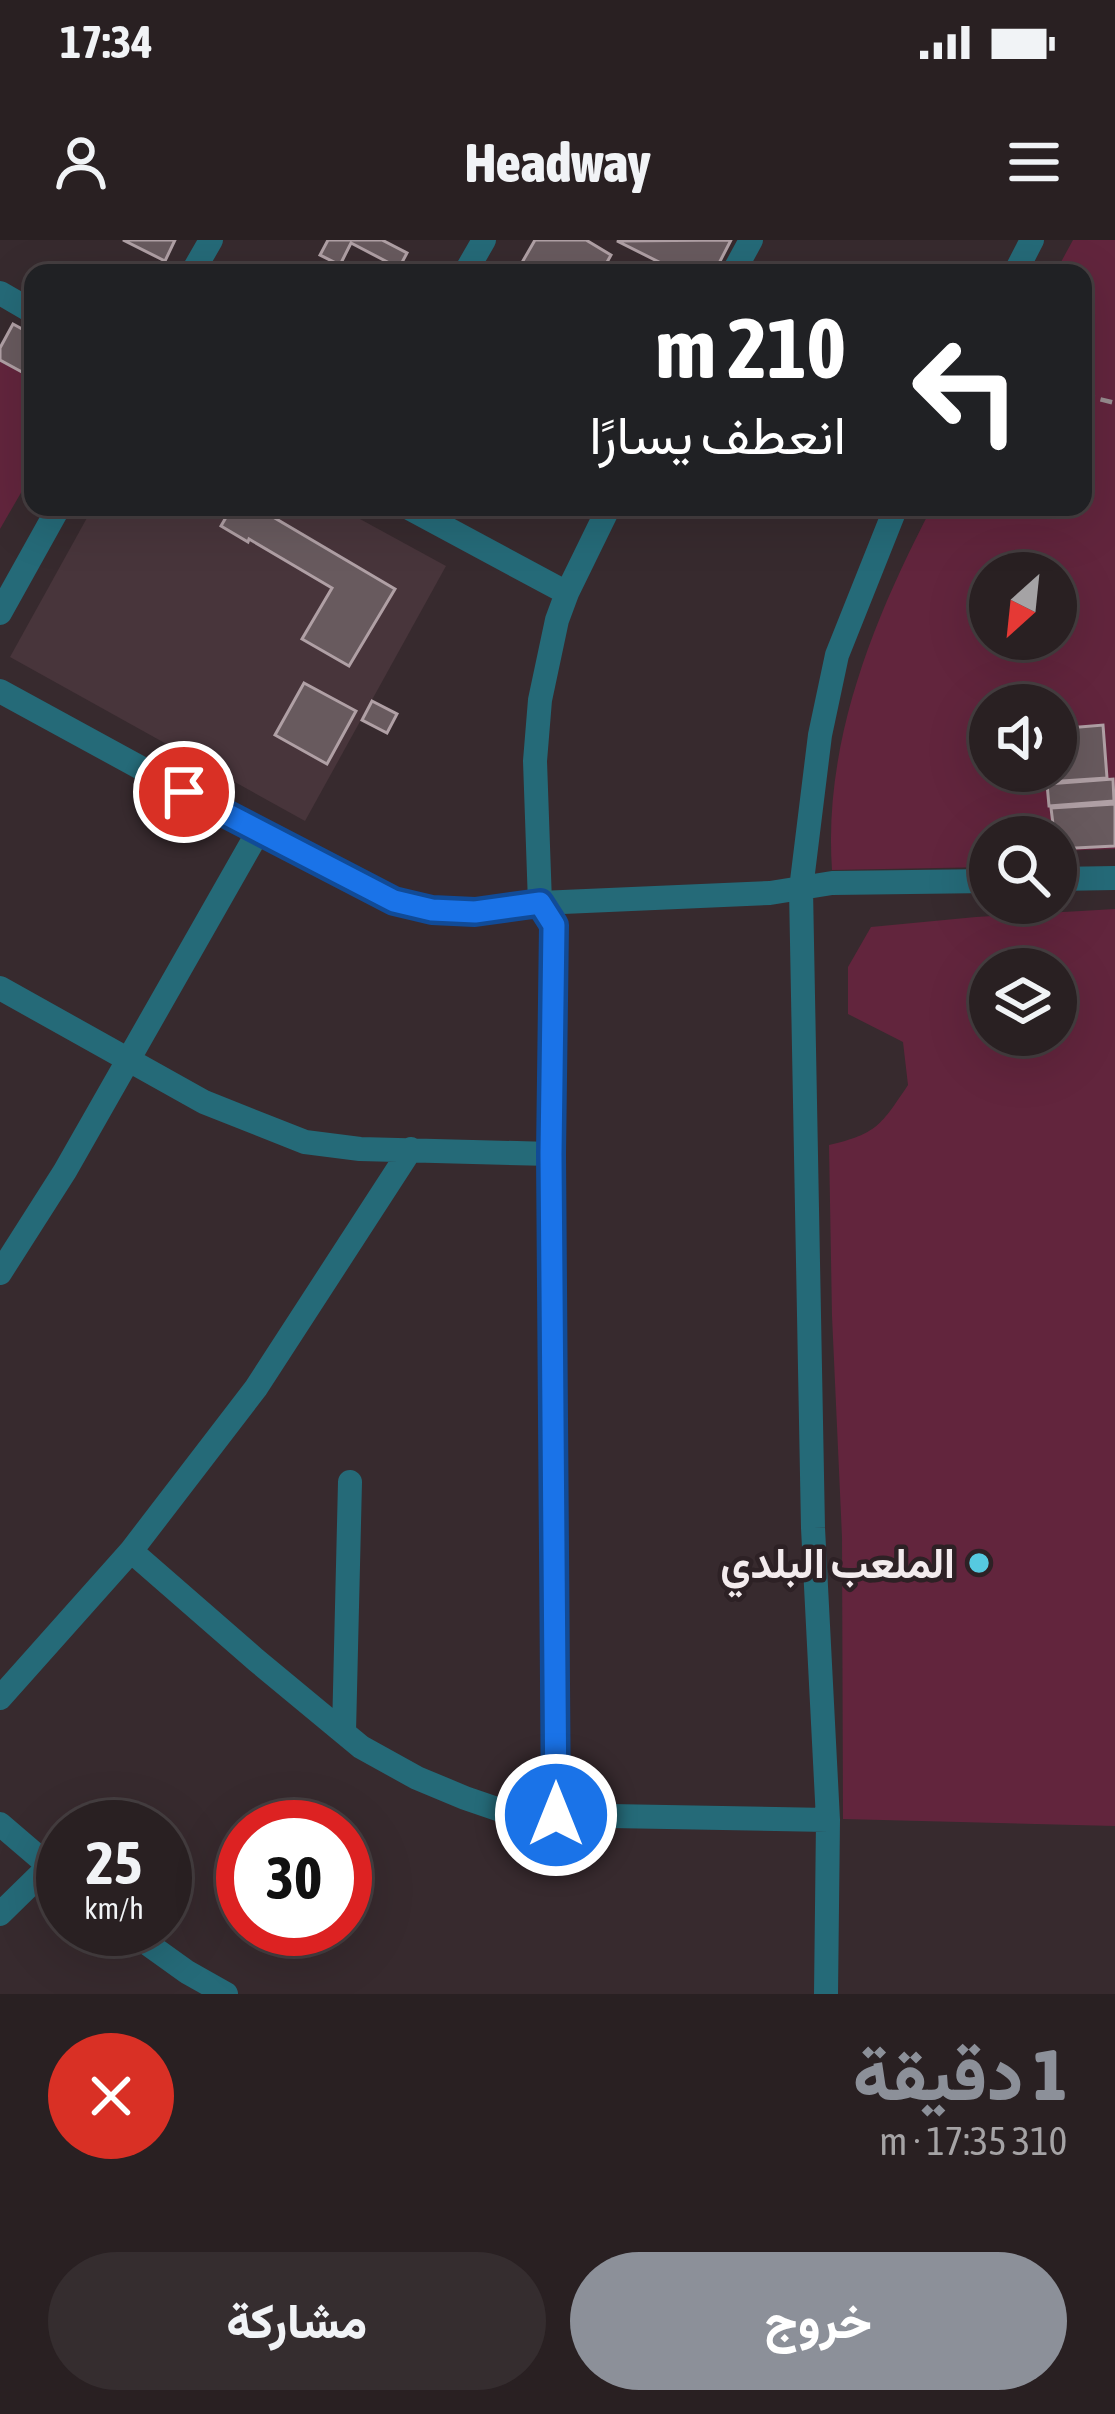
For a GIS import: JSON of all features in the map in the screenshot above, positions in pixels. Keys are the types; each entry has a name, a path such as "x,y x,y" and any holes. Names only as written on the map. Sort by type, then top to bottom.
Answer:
{"street":[{"path":"0,613 54,516"},
{"path":"424,516 566,593"},
{"path":"556,1815 554,925 540,903 535,761 540,700 556,620 604,516"},
{"path":"826,1994 828,1820 813,1528 801,889 820,735 837,655 892,516"},
{"path":"0,691 394,901 432,910 475,912 540,903 770,893 832,884 969,881"},
{"path":"0,1274 65,1172 258,832"},
{"path":"1077,879 1115,878"},
{"path":"0,988 204,1102 305,1142 360,1149 551,1154"},
{"path":"0,1698 131,1552 256,1388 411,1149"},
{"path":"344,1732 350,1482"},
{"path":"131,1552 362,1747 464,1798 502,1810 556,1815 828,1820"},
{"path":"0,1824 36,1855"},
{"path":"0,1914 36,1887"},
{"path":"165,1956 226,1994"}],"shaded area":[{"path":"1073,240 1115,240 1115,849 1077,850 1077,816 969,816 969,867 832,870 831,822 844,728 872,637 928,516 1092,516 1092,264 1060,264"},
{"path":"0,360 24,373 24,488 0,529"},
{"path":"88,516 354,516 446,566 305,821 10,657"},
{"name":"الملعب البلدي","path":"1115,909 1115,1826 843,1819 842,1537 829,1145 876,1126 908,1085 903,1042 848,1014 848,967 871,927 969,918 969,924 1077,924 1077,911"}],"building":[{"path":"123,240 175,240 165,261"},
{"path":"328,240 382,240 407,253 401,264 391,264 351,243 340,264 320,255"},
{"path":"535,240 586,240 611,255 606,264 521,264"},
{"path":"731,240 719,264 663,264 617,241"},
{"path":"13,324 24,330 24,373 0,360 0,348"},
{"path":"227,516 271,516 395,589 349,666 302,639 332,588 221,526"},
{"path":"304,683 356,711 327,764 275,735"},
{"path":"372,701 397,714 387,733 362,720"},
{"path":"1103,725 1107,778 1077,780 1077,727"},
{"path":"1113,779 1114,801 1049,806 1048,792 1077,792 1077,782"},
{"path":"1115,804 1115,846 1077,848 1077,816 1052,816 1051,808"}],"place":[{"name":"الملعب البلدي","path":"979,1563"}],"route":[{"path":"184,792 394,901 432,910 475,912 540,903 554,925 556,1815"}]}
